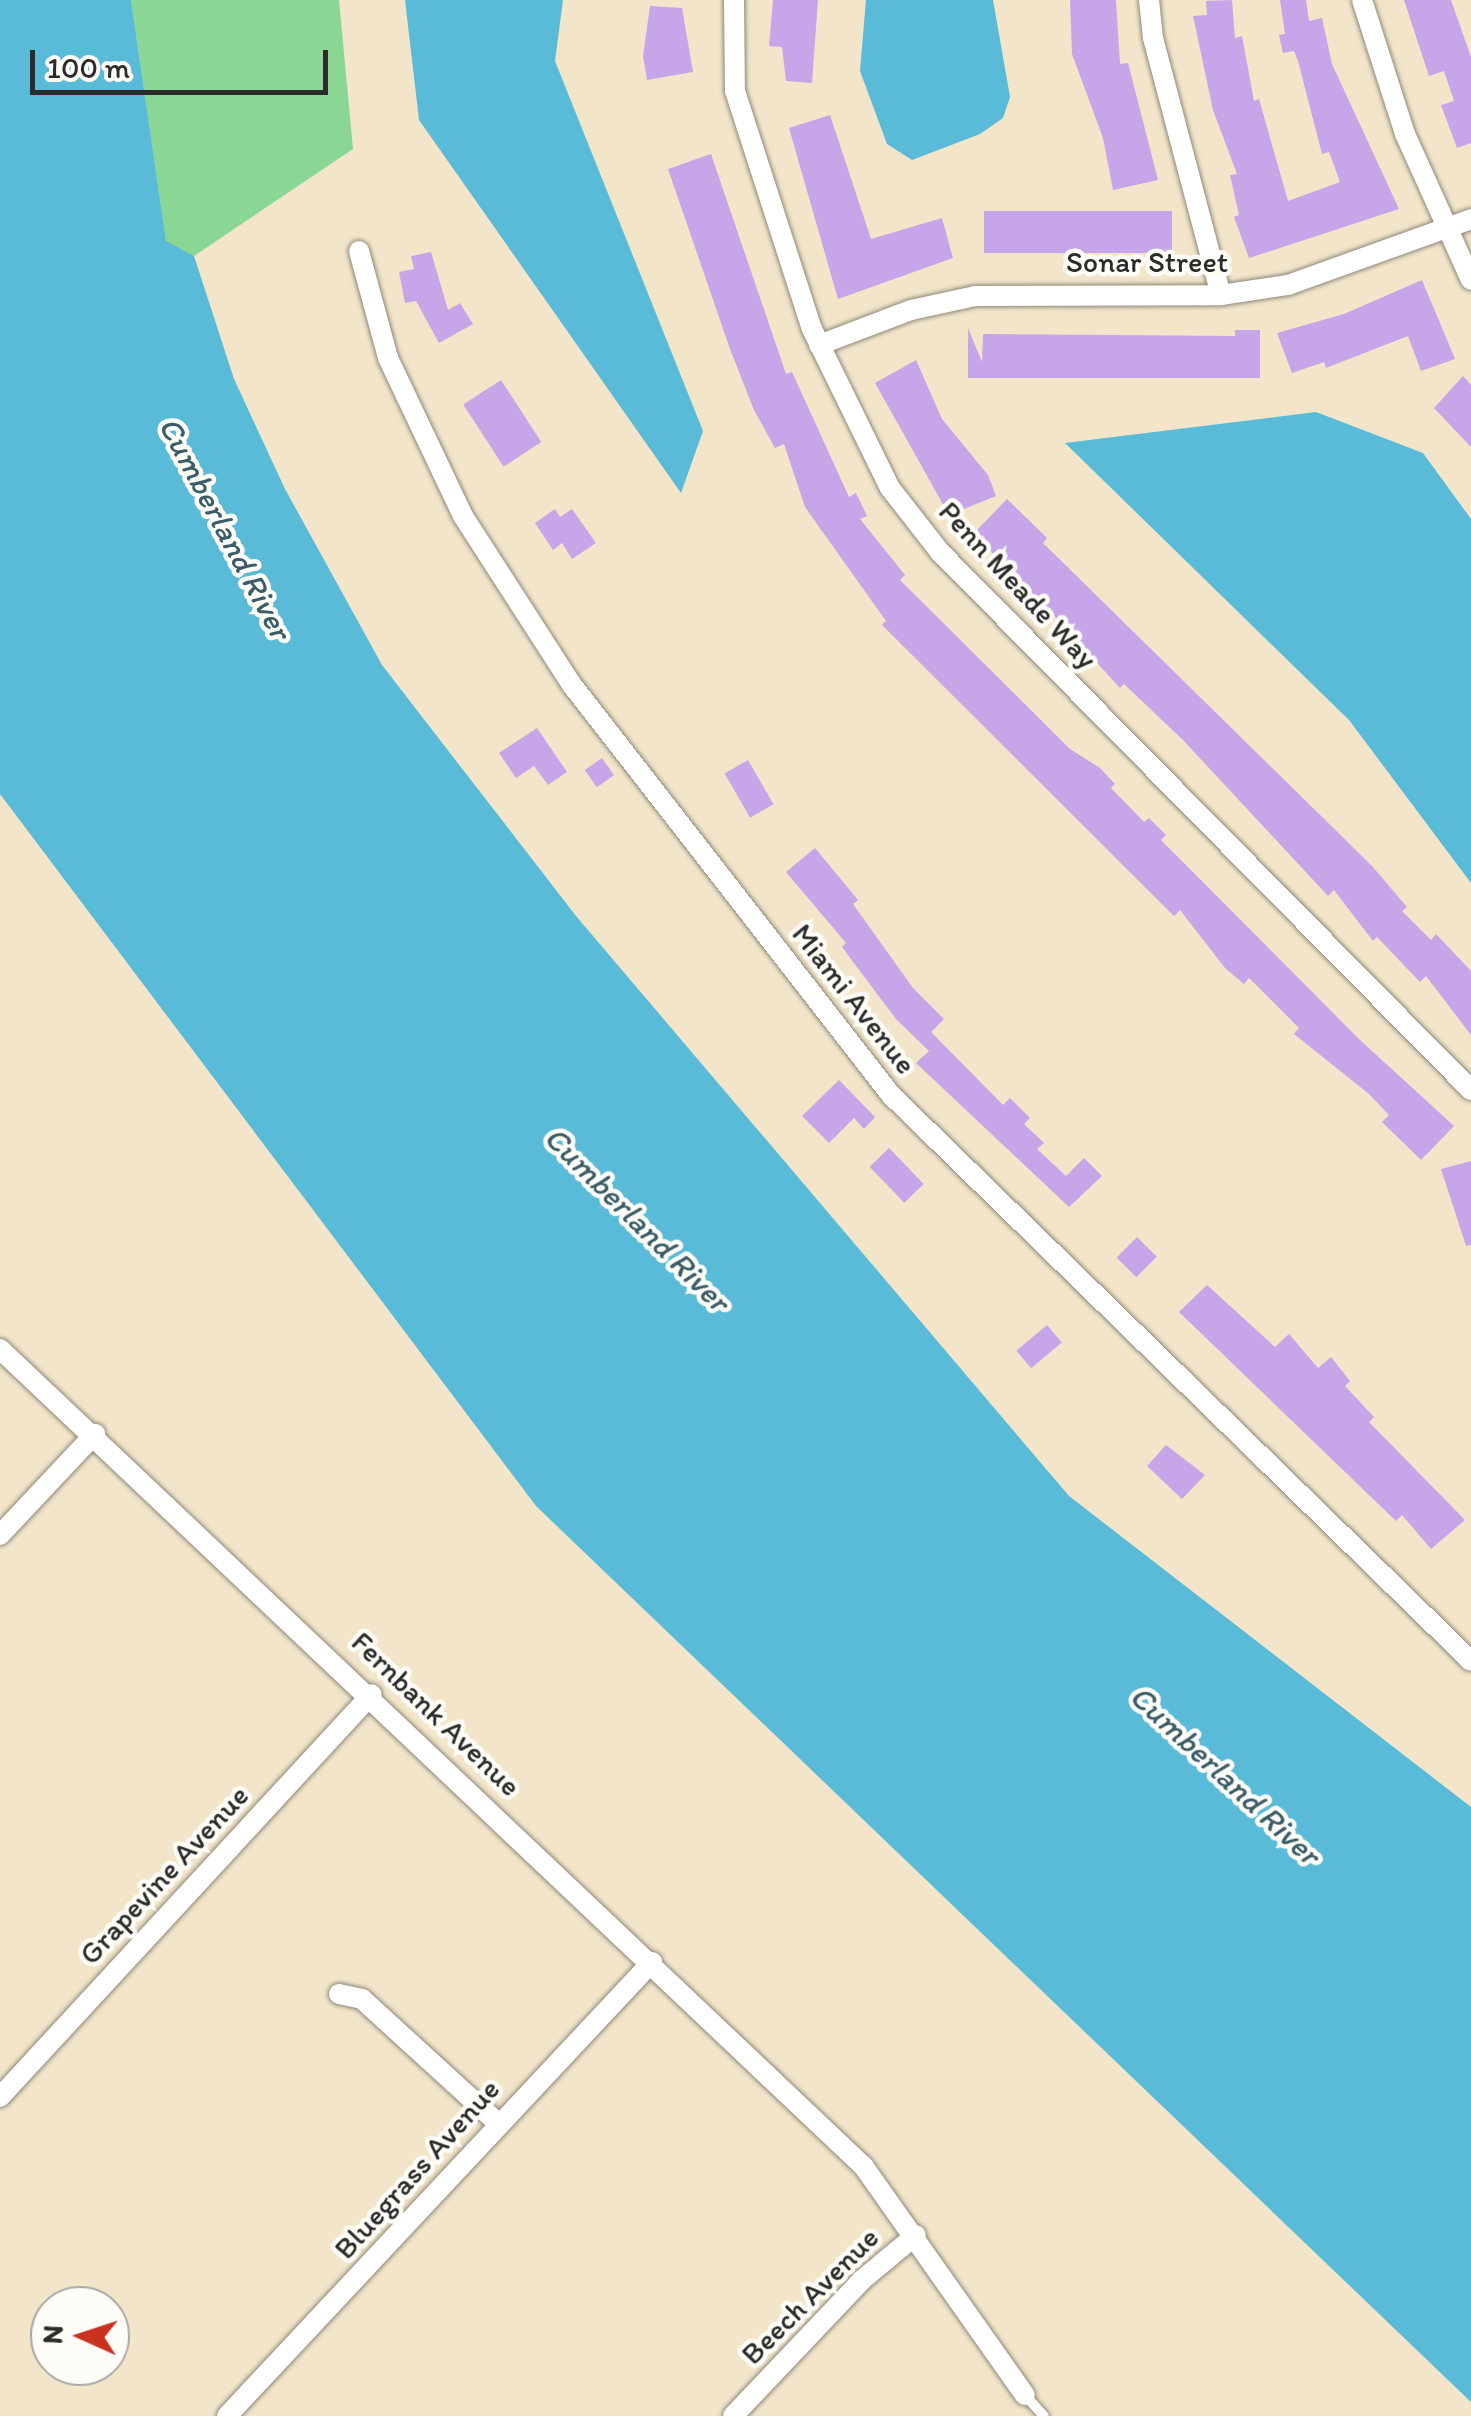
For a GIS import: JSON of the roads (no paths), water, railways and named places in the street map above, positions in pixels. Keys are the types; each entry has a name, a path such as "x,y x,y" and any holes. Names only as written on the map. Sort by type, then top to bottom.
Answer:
{"street":[{"name":"Penn Meade Way","path":"734,0 735,90 819,344 857,432 940,552 1471,1090"},
{"path":"1149,0 1153,38 1221,295"},
{"path":"1362,0 1405,134 1471,280"},
{"name":"Sonar Street","path":"819,344 910,310 975,296 1221,295 1288,286 1471,218"},
{"name":"Miami Avenue","path":"359,251 388,358 463,516 572,685 891,1095 1471,1661"},
{"name":"Fernbank Avenue","path":"0,1348 372,1694 824,2128"},
{"path":"0,1535 95,1434"},
{"name":"Grapevine Avenue","path":"0,2097 372,1694"},
{"name":"Bluegrass Avenue","path":"227,2416 498,2122 652,1962"},
{"path":"339,1994 362,1999 498,2122"},
{"name":"Beech Avenue","path":"734,2416 862,2280 916,2234 864,2166 824,2128"},
{"path":"916,2234 1025,2395"}],"lane":[{"path":"1025,2395 1044,2416"}],"water":[{"name":"Cumberland River","path":"0,0 131,0 166,241 194,256 234,379 285,489 382,665 576,916 1069,1496 1471,1807 1471,2402 536,1506 0,794"},
{"path":"405,0 563,0 555,61 703,431 681,493 419,120"},
{"path":"866,0 993,0 1010,97 1003,118 980,134 912,160 887,144 860,71"},
{"path":"1316,412 1423,453 1471,519 1471,883 1349,720 1065,443"}]}
